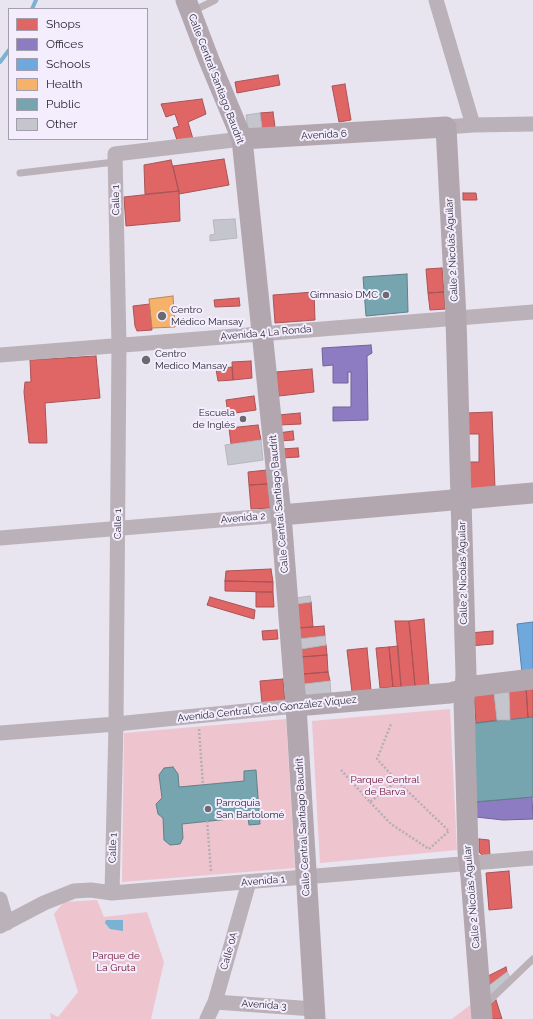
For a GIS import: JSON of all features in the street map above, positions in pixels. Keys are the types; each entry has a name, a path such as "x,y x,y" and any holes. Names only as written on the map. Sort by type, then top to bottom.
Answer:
{"main road":[{"name":"Calle Central Santiago Baudrit","path":"188,6 242,139 281,515 296,706 314,1014"},
{"name":"Avenida 6","path":"242,139 446,128"},
{"name":"Calle 2 Nicolás Aguilar","path":"446,128 456,318 466,675 464,701 467,844 482,1014"},
{"name":"Avenida 2","path":"281,515 533,493"},
{"name":"Avenida Central Cleto González Víquez","path":"296,706 450,693 475,686 533,679"}],"street":[{"path":"436,0 473,125"},
{"name":"Avenida 6","path":"446,128 473,125 533,124"},
{"name":"Avenida 6","path":"115,158 242,139"},
{"name":"Calle 1","path":"112,893 116,724 119,345 115,158"},
{"name":"Avenida 4 La Ronda","path":"0,355 533,312"},
{"name":"Avenida 2","path":"0,538 281,515"},
{"name":"Avenida Central Cleto González Víquez","path":"0,733 116,724 296,706"},
{"name":"Avenida 1","path":"3,924 44,903 74,891 91,890 112,893 533,858"},
{"name":"Calle 0A","path":"207,1019 215,1002 249,882"},
{"path":"0,899 3,924"},
{"name":"Avenida 3","path":"215,1002 314,1014"}],"lane":[{"path":"188,6 215,0"},
{"name":"Avenida 6","path":"20,173 115,158"},
{"path":"482,1014 533,959"}],"path":[{"path":"341,770 391,824 428,849 449,831 397,781 377,759 391,724"},
{"path":"198,727 203,785"},
{"path":"370,802 397,781"},
{"path":"207,821 212,876"}],"green space":[{"name":"Parque Central de Barva","path":"450,709 457,850 320,863 312,721"},
{"path":"286,719 295,868 122,882 124,733","holes":["173,767 178,774 179,787 244,781 244,771 256,770 260,824 249,825 248,817 182,824 183,838 180,844 170,845 164,840 163,818 158,814 156,804 162,798 159,775"]},
{"name":"Parque de La Gruta","path":"97,900 104,917 147,912 164,962 151,1019 51,1019 50,1013 58,1017 78,992 54,914 64,902"},
{"path":"474,1002 475,1019 452,1019"}],"water":[{"path":"106,920 123,920 123,931 110,929 105,923"}],"building: Shops":[{"path":"278,75 280,85 237,93 235,82"},
{"path":"345,84 351,120 339,122 332,86"},
{"path":"202,99 206,114 188,122 193,139 177,140 173,128 179,126 175,114 166,117 161,104"},
{"path":"273,112 275,127 262,128 260,113"},
{"path":"224,159 229,185 179,194 173,166"},
{"path":"171,160 179,191 145,194 144,165"},
{"path":"179,191 180,221 126,226 124,197"},
{"path":"463,193 476,193 477,200 463,200"},
{"path":"442,268 444,292 428,293 426,269"},
{"path":"314,292 315,320 275,323 273,295"},
{"path":"444,292 445,309 430,310 428,293"},
{"path":"239,298 240,306 215,307 214,300"},
{"path":"150,304 152,330 137,331 133,306"},
{"path":"96,356 100,398 45,403 47,443 29,443 24,392 25,382 31,382 30,360"},
{"path":"251,361 252,378 233,380 232,362"},
{"path":"232,367 233,380 218,381 216,369"},
{"path":"312,369 314,392 279,396 276,372"},
{"path":"254,396 256,410 228,414 226,400"},
{"path":"492,412 495,488 468,489 467,462 479,462 479,434 467,434 466,413"},
{"path":"300,413 301,424 279,425 278,415"},
{"path":"258,425 261,440 231,444 229,428"},
{"path":"293,431 294,440 279,441 278,433"},
{"path":"298,448 299,457 281,458 281,449"},
{"path":"267,470 268,484 249,485 248,472"},
{"path":"268,484 270,508 251,509 249,485"},
{"path":"271,569 273,582 225,581 226,571"},
{"path":"225,581 273,582 273,592 225,591"},
{"path":"256,592 273,592 274,607 256,607"},
{"path":"210,597 255,610 254,619 207,605"},
{"path":"311,602 313,627 298,628 296,604"},
{"path":"424,619 429,685 415,686 409,621"},
{"path":"395,621 409,621 415,686 401,687"},
{"path":"324,626 325,636 299,639 298,628"},
{"path":"277,630 278,639 263,640 262,631"},
{"path":"493,631 493,644 470,646 469,633"},
{"path":"326,645 327,655 301,657 301,649"},
{"path":"398,646 401,687 393,687 389,647"},
{"path":"389,647 393,687 380,688 376,648"},
{"path":"367,648 371,690 352,692 347,650"},
{"path":"327,655 328,672 303,674 301,657"},
{"path":"328,672 330,681 304,684 303,674"},
{"path":"283,679 285,702 262,704 260,681"},
{"path":"533,686 533,717 528,718 526,687"},
{"path":"526,687 528,718 510,720 509,691"},
{"path":"494,693 497,720 476,723 474,695"},
{"path":"479,839 489,840 490,856 484,857 479,852"},
{"path":"509,871 512,908 489,910 486,873"},
{"path":"506,967 507,972 487,987 484,978"},
{"path":"496,1000 502,1019 486,1019 485,1009"}],"building: Offices":[{"path":"371,345 372,353 367,356 368,420 333,421 333,407 351,407 351,372 348,372 348,383 333,383 333,365 323,366 322,348"},
{"path":"532,797 533,819 503,820 476,817 474,802"}],"building: Schools":[{"path":"533,622 533,672 522,673 517,624"}],"building: Health":[{"name":"Centro Médico Mansay","path":"173,296 175,327 152,328 149,299"}],"building: Public":[{"name":"Gimnasio DMC","path":"407,274 408,312 366,316 363,277"},
{"path":"533,717 533,797 474,802 468,724"},
{"name":"Parroquia San Bartolomé","path":"173,767 178,774 179,787 244,781 244,771 256,770 260,824 249,825 248,817 182,824 183,838 180,844 170,845 164,840 163,818 158,814 156,804 162,798 159,775 164,768"}],"building: Other":[{"path":"260,113 262,128 248,130 246,115"},
{"path":"235,219 237,238 210,241 210,235 215,234 213,220"},
{"path":"261,440 263,460 228,465 225,445"},
{"path":"310,596 311,602 296,604 296,598"},
{"path":"325,636 326,645 301,649 299,639"},
{"path":"330,681 331,695 310,697 305,694 304,684"},
{"path":"509,691 510,720 497,720 494,693"},
{"path":"507,972 510,977 489,996 487,987"}],"waterway":[{"path":"32,8 36,0"},
{"path":"0,62 8,51"}],"place":[{"name":"Gimnasio DMC","path":"386,295"},
{"name":"Centro Médico Mansay","path":"162,316"},
{"name":"Centro Medico Mansay","path":"146,360"},
{"name":"Escuela de Inglés","path":"243,419"},
{"name":"Parroquia San Bartolomé","path":"208,809"}]}
